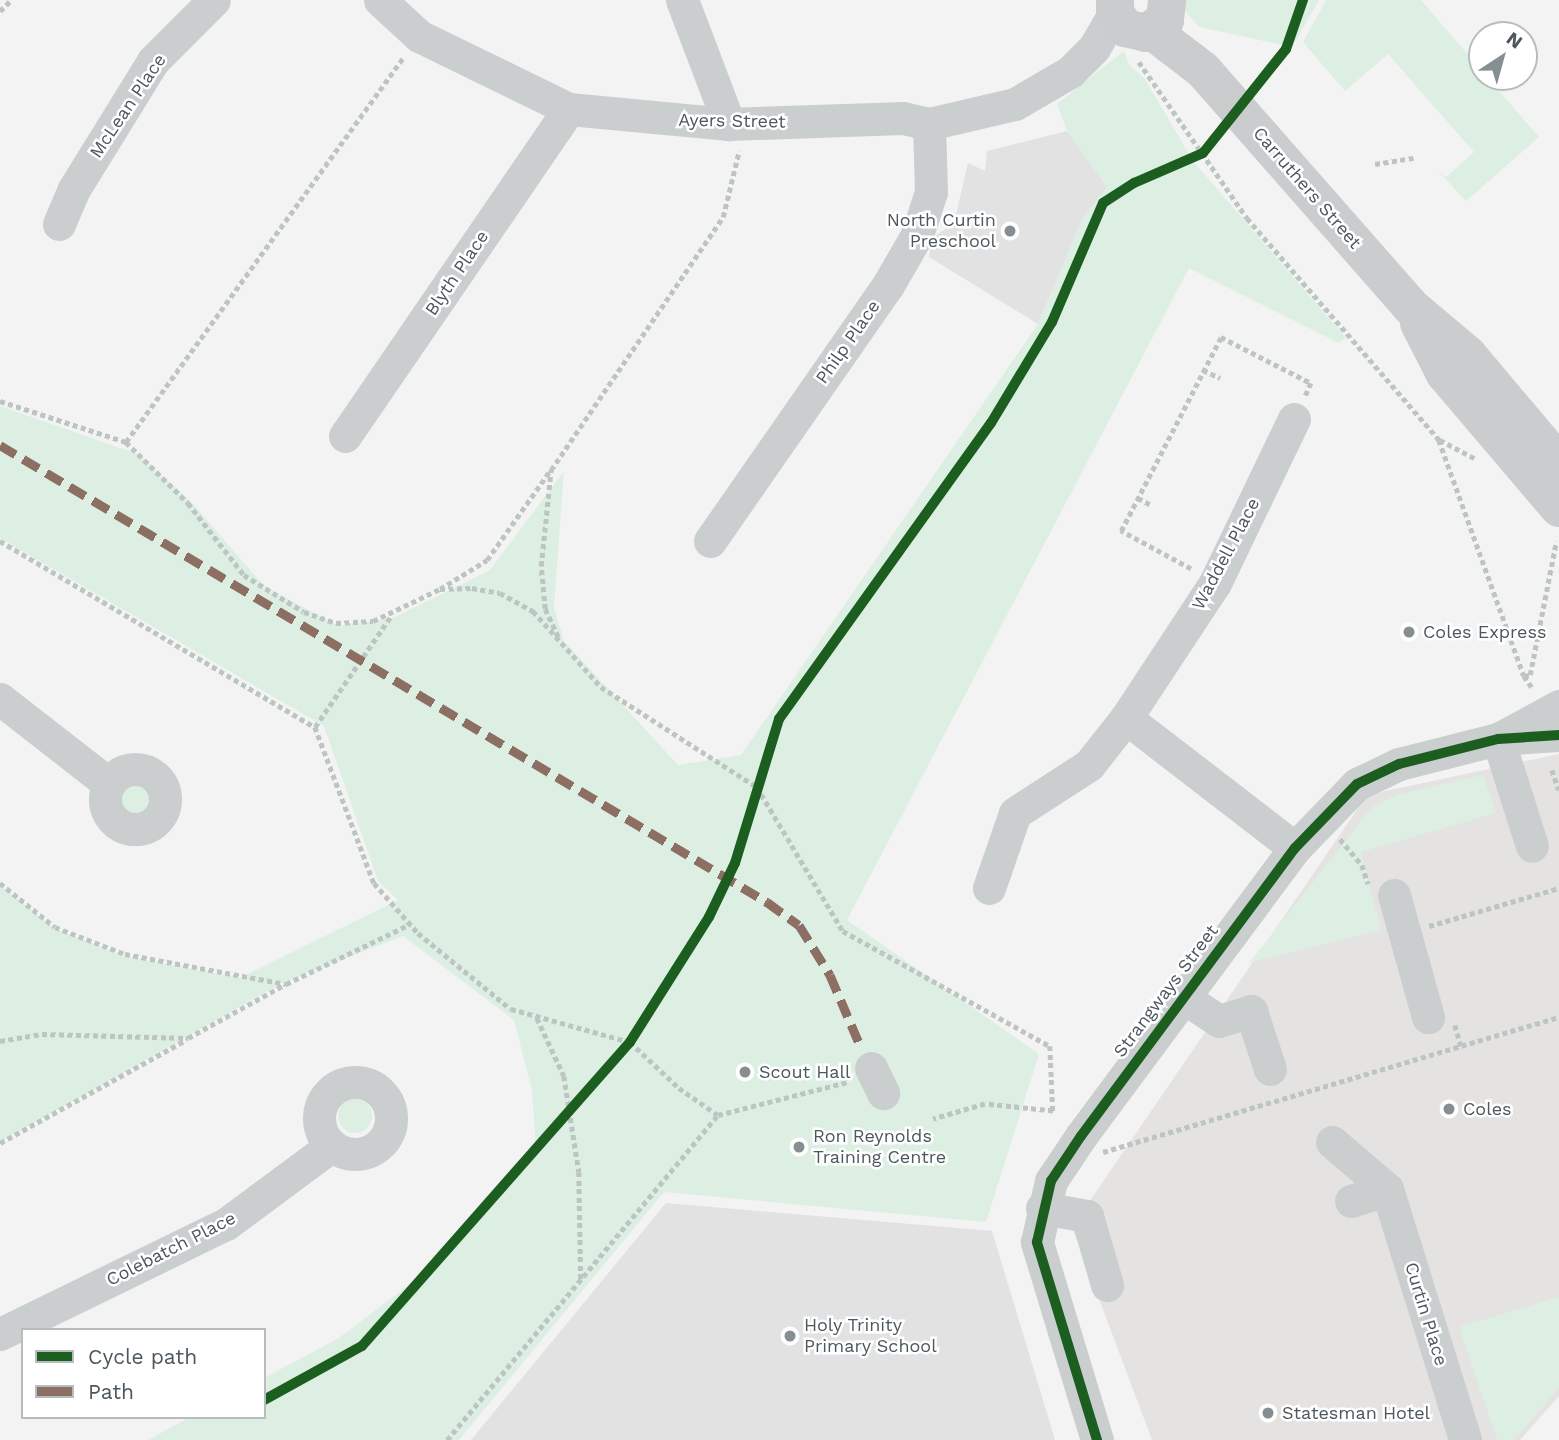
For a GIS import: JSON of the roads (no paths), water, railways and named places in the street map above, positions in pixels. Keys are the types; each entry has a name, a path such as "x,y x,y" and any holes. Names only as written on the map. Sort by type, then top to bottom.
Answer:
{"main road":[{"name":"Carruthers Street","path":"1141,19 1203,70 1410,306 1468,355 1559,463"},
{"name":"Carruthers Street","path":"1410,306 1445,374 1558,526"}],"street":[{"name":"McLean Place","path":"59,224 74,189 153,61 214,0"},
{"name":"Ayers Street","path":"380,0 419,36 569,109 735,135 904,118 929,124 1015,104 1070,72 1094,48 1141,19"},
{"path":"681,0 735,135"},
{"name":"Blyth Place","path":"345,436 569,109"},
{"name":"Philp Place","path":"710,541 887,285 917,235 932,192 929,124"},
{"name":"Waddell Place","path":"989,888 1015,813 1089,765 1126,718 1215,583 1293,419"},
{"path":"0,699 108,783"},
{"name":"Strangways Street","path":"1498,739 1559,706"},
{"path":"1126,718 1295,848"},
{"name":"Strangways Street","path":"1097,1440 1037,1242 1042,1208 1051,1181 1183,997 1295,848 1326,812 1376,771 1498,739 1559,734"},
{"path":"1498,739 1532,846"},
{"path":"1394,895 1440,1014"},
{"path":"1183,997 1219,1021 1251,1011 1270,1069"},
{"path":"1332,1142 1387,1189"},
{"name":"Colebatch Place","path":"0,1334 226,1224 331,1146"},
{"path":"1351,1201 1387,1189"},
{"name":"Curtin Place","path":"1387,1189 1465,1440"},
{"path":"1042,1208 1087,1216 1107,1285"}],"place":[{"name":"North Curtin Preschool","path":"1010,231"},
{"name":"Coles Express","path":"1409,632"},
{"name":"Scout Hall","path":"745,1072"},
{"name":"Coles","path":"1449,1109"},
{"name":"Ron Reynolds Training Centre","path":"799,1147"},
{"name":"Holy Trinity Primary School","path":"790,1336"},
{"name":"Statesman Hotel","path":"1268,1413"}]}
